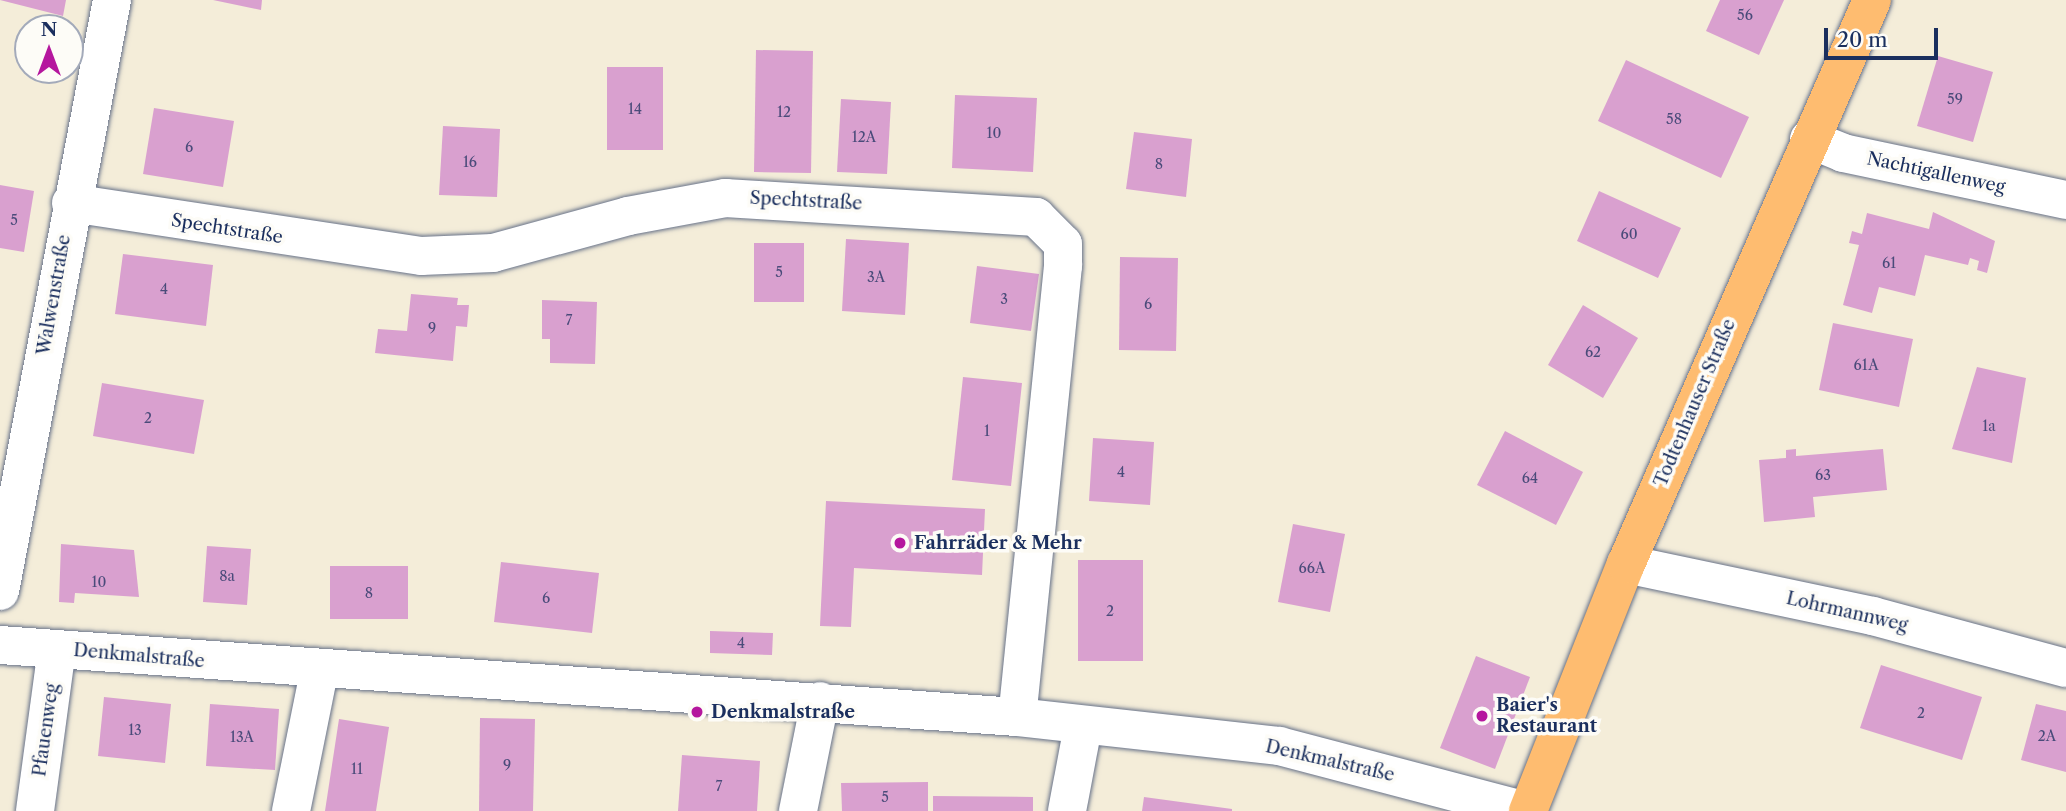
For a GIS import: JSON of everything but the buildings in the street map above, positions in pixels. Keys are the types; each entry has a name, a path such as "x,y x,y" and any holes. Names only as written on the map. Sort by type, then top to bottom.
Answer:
{"main road":[{"name":"Todtenhauser Straße","path":"1527,811 1626,564 1809,139 1872,0"}],"street":[{"name":"Walwenstraße","path":"0,591 71,203 112,0"},
{"name":"Nachtigallenweg","path":"1809,139 1843,153 2066,200"},
{"name":"Spechtstraße","path":"71,203 421,256 493,253 628,216 725,198 1036,217 1063,244 1063,267 1017,717"},
{"name":"Lohrmannweg","path":"1626,564 1873,615 2066,668"},
{"name":"Denkmalstraße","path":"0,645 319,672 820,701 1017,717 1279,746 1527,811"},
{"name":"Pfauenweg","path":"35,811 57,649"},
{"path":"291,811 319,672"},
{"path":"798,811 820,701"},
{"path":"1067,811 1083,726"}],"place":[{"name":"Fahrräder & Mehr","path":"900,543"},
{"name":"Denkmalstraße","path":"697,712"},
{"name":"Baier's Restaurant","path":"1482,716"}]}
